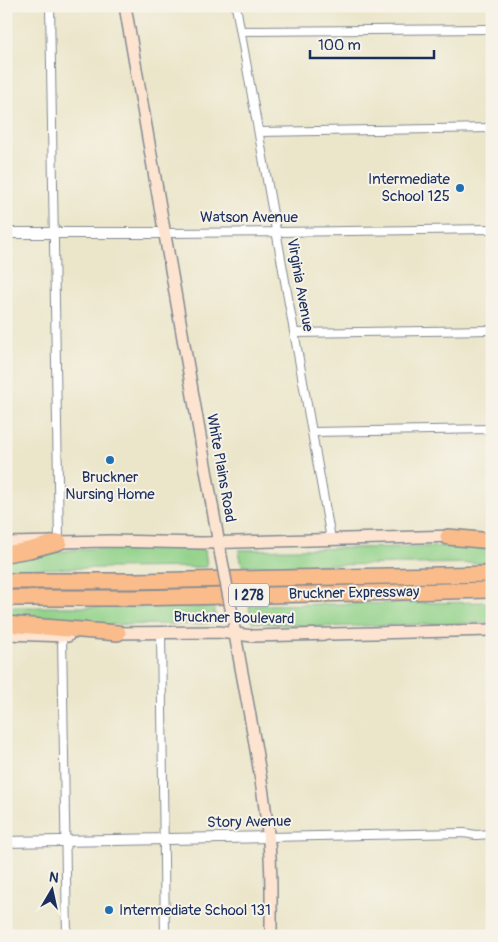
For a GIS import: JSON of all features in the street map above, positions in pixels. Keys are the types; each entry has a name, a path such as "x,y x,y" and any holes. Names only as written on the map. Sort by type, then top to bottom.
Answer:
{"highway":[{"path":"448,537 492,541"},
{"path":"6,554 60,542"},
{"name":"Bruckner Expressway","path":"6,581 492,574"},
{"name":"Bruckner Expressway","path":"6,598 492,590"},
{"path":"6,624 118,633"}],"main road":[{"name":"White Plains Road","path":"125,6 252,727 269,837 271,936"},
{"path":"6,543 219,542 448,537 492,534"},
{"name":"Bruckner Boulevard","path":"6,634 62,636 118,633 219,632 253,636 492,630"}],"street":[{"path":"50,6 60,542"},
{"name":"Virginia Avenue","path":"236,6 330,539"},
{"path":"241,31 492,29"},
{"path":"259,132 492,128"},
{"name":"Watson Avenue","path":"6,233 492,229"},
{"path":"294,334 492,330"},
{"path":"312,432 492,429"},
{"path":"161,632 165,936"},
{"path":"62,636 67,936"},
{"name":"Story Avenue","path":"6,842 492,834"}],"green space":[{"path":"112,547 205,550 207,567 6,569 6,560 71,550"},
{"path":"492,547 492,563 242,566 239,550"},
{"path":"492,602 492,623 312,627 252,622 249,605"},
{"path":"6,607 214,607 216,622 194,624 64,625 6,619"}],"place":[{"name":"Intermediate School 125","path":"460,188"},
{"name":"Bruckner Nursing Home","path":"110,460"},
{"name":"Intermediate School 131","path":"109,910"}]}
